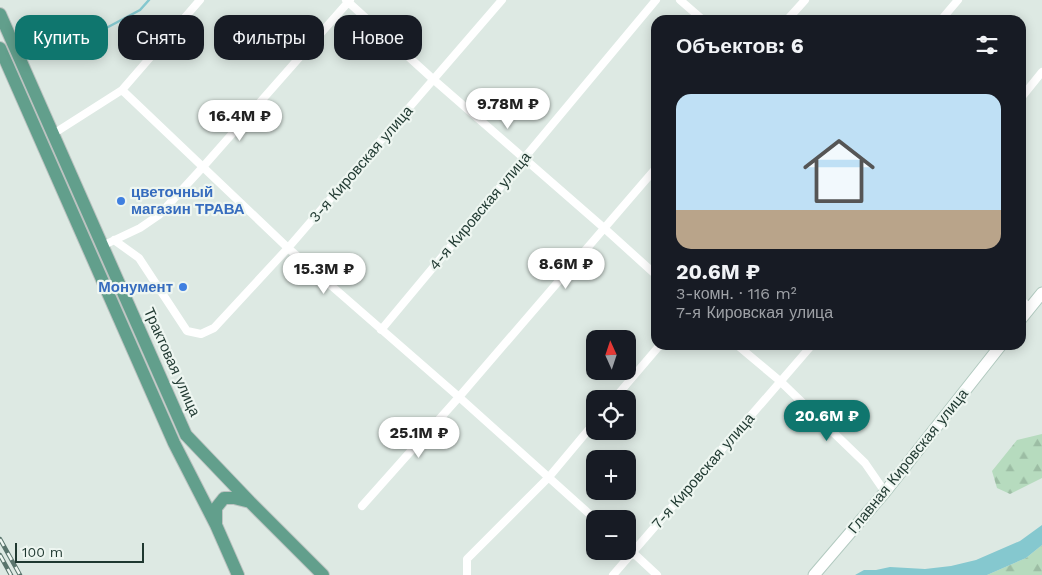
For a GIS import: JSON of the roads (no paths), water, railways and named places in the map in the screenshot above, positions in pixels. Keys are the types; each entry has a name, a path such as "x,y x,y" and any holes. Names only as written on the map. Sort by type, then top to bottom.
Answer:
{"main road":[{"name":"Трактовая улица","path":"0,14 53,134 108,243 186,435 323,575"},
{"name":"Трактовая улица","path":"0,48 174,443 216,525 238,575"},
{"path":"1026,313 1042,293"},
{"name":"Главная Кировская улица","path":"814,575 885,492 997,350"},
{"path":"216,525 216,508 224,498 234,498 250,502"}],"street":[{"path":"53,134 122,90 200,0"},
{"name":"3-я Кировская улица","path":"108,243 139,258 187,331 202,334 214,328 288,248 502,0"},
{"name":"4-я Кировская улица","path":"381,330 656,0"},
{"path":"680,0 697,15"},
{"path":"792,15 805,0"},
{"path":"945,15 958,0"},
{"path":"108,243 140,228 159,215 348,1 434,80 651,270"},
{"path":"1026,92 1042,72"},
{"path":"122,90 288,248 586,511"},
{"path":"362,506 459,397 651,174"},
{"path":"1026,304 1030,308"},
{"path":"622,390 656,350"},
{"path":"743,350 780,381 865,463 885,492"},
{"name":"7-я Кировская улица","path":"636,543 808,350"},
{"path":"467,575 467,559 549,477 586,433"},
{"path":"636,556 657,575"},
{"name":"7-я Кировская улица","path":"613,575 623,560"}],"water":[{"path":"1042,525 1042,545 1026,558 987,575 855,575 864,570 890,567 925,569 951,566 976,560 1020,541"}],"waterway":[{"path":"108,27 140,10 149,0"}],"railway":[{"path":"0,539 20,575"},
{"path":"0,555 11,575"}],"place":[{"name":"цветочный магазин ТРАВА","path":"121,201"},
{"name":"Монумент","path":"183,287"}]}
